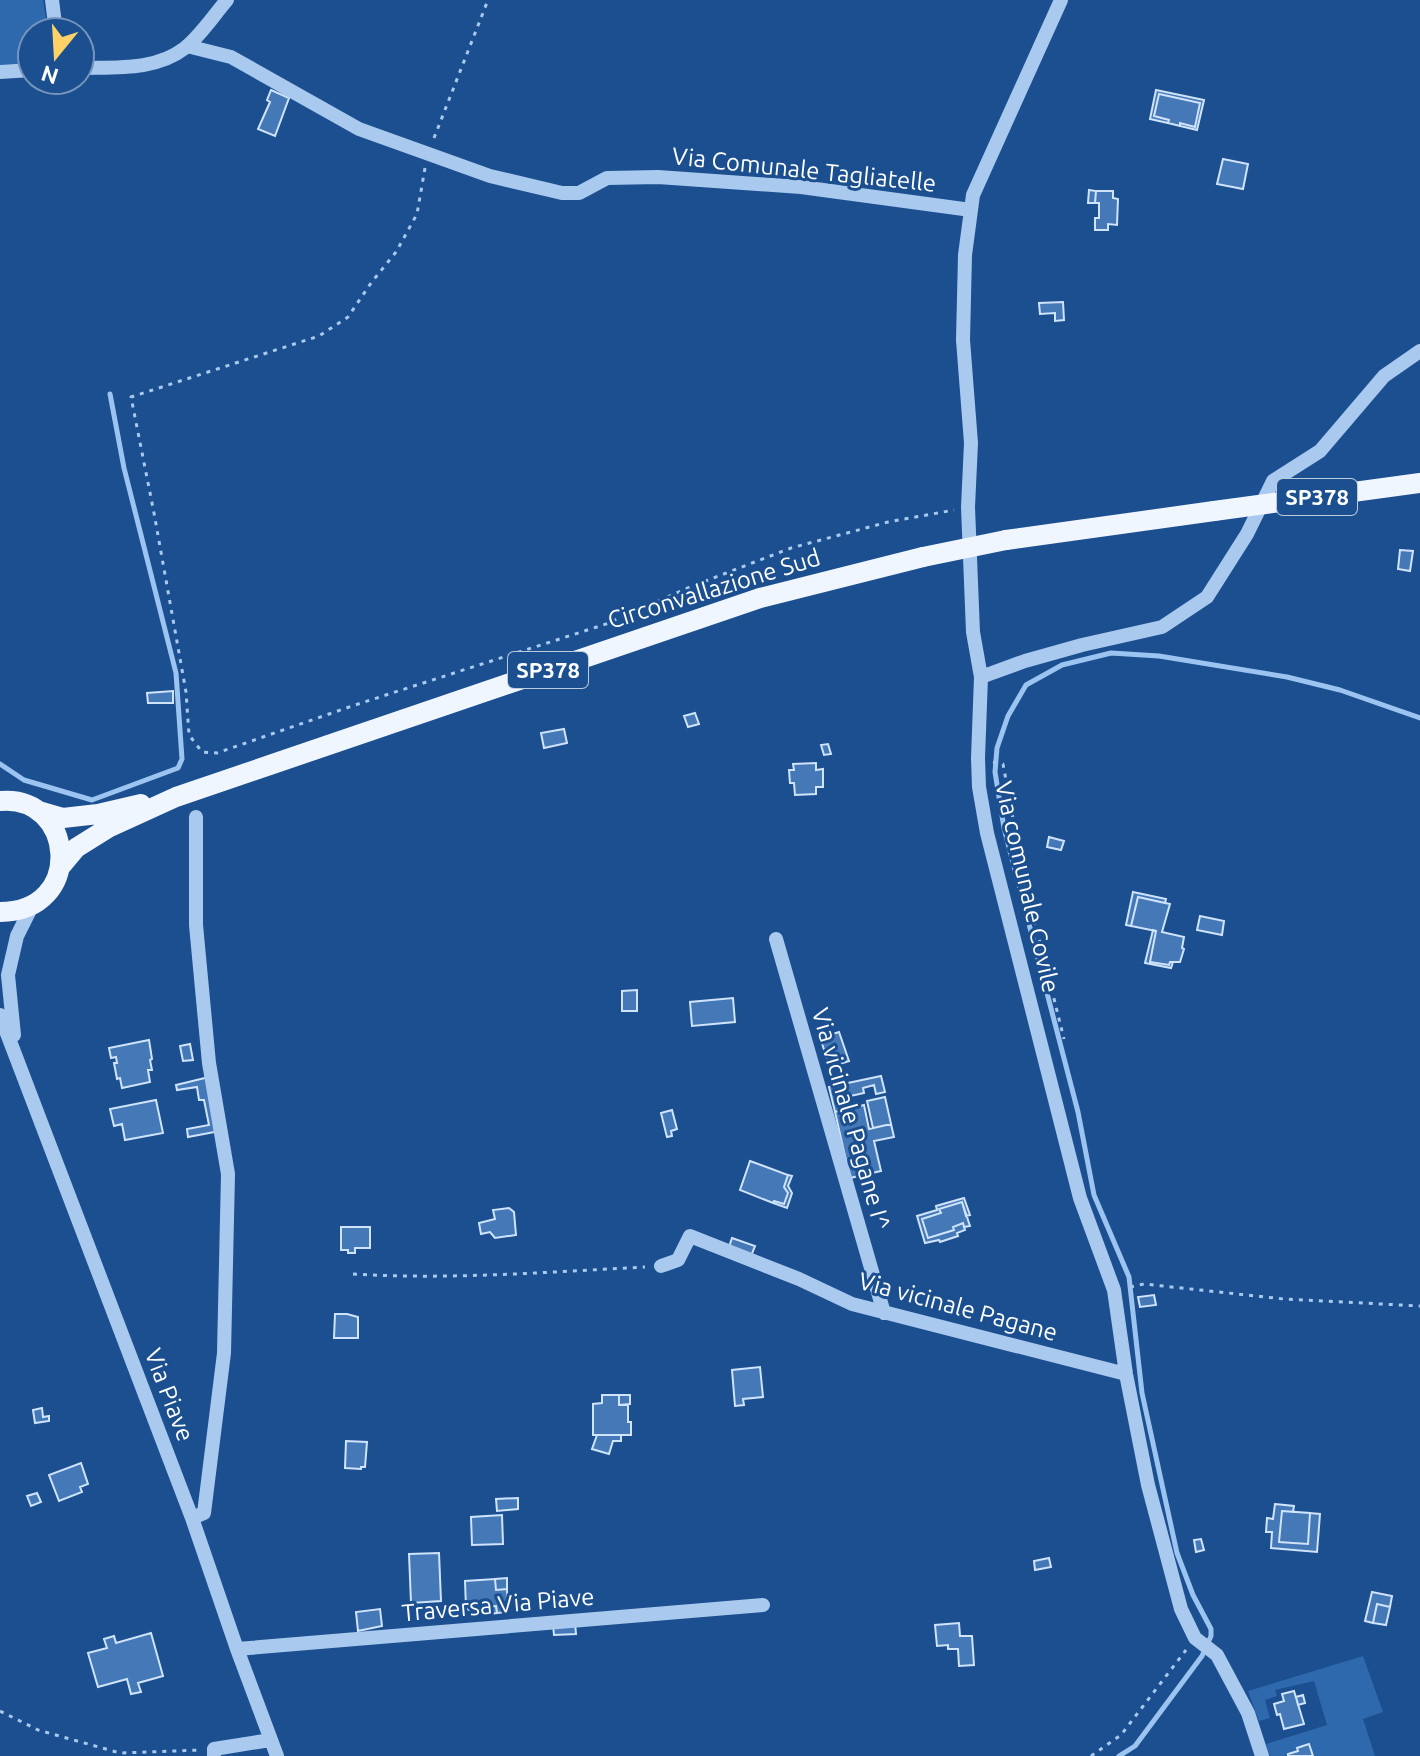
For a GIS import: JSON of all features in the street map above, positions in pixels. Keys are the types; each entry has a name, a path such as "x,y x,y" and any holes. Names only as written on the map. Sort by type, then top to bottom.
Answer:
{"main road":[{"name":"Circonvallazione Sud","path":"32,906 46,896 56,882 61,866 76,848 108,828 176,797 760,598 923,557 1006,540 1420,483"},
{"name":"SP378","path":"0,801 21,803 63,818 98,814 176,797"},
{"path":"35,809 48,820 57,834 61,866"},
{"path":"0,912 14,912 32,906"}],"street":[{"path":"96,68 134,67 168,59 187,46 227,0"},
{"name":"Via comunale Covile","path":"1061,0 973,195 965,255 963,340 971,443 968,507 973,632 981,677 979,787 987,833 1080,1198 1114,1290 1126,1374 1148,1485 1181,1609 1195,1638"},
{"name":"Via Comunale Tagliatelle","path":"187,46 231,57 359,129 490,176 562,193 579,193 607,178 658,177 801,187 971,210"},
{"path":"981,677 1082,645 1162,627 1207,597 1247,534 1273,481 1320,451 1384,376 1420,351"},
{"path":"192,1518 204,1513 224,1353 228,1174 209,1063 196,925 196,817"},
{"name":"Via Piave","path":"15,1051 8,975 17,936 32,906"},
{"name":"Via vicinale Pagane I^","path":"776,939 884,1313"},
{"name":"Via Piave","path":"0,1015 192,1518 277,1756"},
{"name":"Via vicinale Pagane","path":"661,1266 678,1260 690,1236 799,1279 852,1304 1126,1374"},
{"name":"Traversa Via Piave","path":"237,1649 763,1605"},
{"path":"1195,1638 1217,1655 1248,1713 1262,1756"},
{"path":"214,1753 270,1740"}],"path":[{"path":"488,0 427,154 417,214 396,252 348,317 319,336 131,397 183,677 189,735 202,752 217,753 606,624 791,548 888,522 968,507"},
{"path":"1003,764 1024,878 1064,1039"},
{"path":"353,1274 475,1276 661,1266"},
{"path":"1144,1284 1284,1299 1420,1306"},
{"path":"1091,1756 1121,1735 1195,1638"},
{"path":"0,1711 38,1730 120,1753 214,1753"}],"shaded area":[{"path":"0,0 43,0 46,16 16,16 16,64 0,65"},
{"path":"1363,1656 1383,1712 1363,1719 1375,1756 1270,1756 1266,1744 1327,1725 1314,1681 1275,1690 1277,1696 1265,1700 1270,1718 1259,1721 1248,1691"}],"building":[{"path":"271,90 289,98 275,136 258,129 270,102 267,100"},
{"path":"1156,90 1204,100 1197,130 1180,126 1180,123 1195,127 1200,103 1159,94 1154,116 1169,120 1168,123 1150,119"},
{"path":"1159,94 1200,103 1195,127 1168,123 1169,120 1154,116"},
{"path":"1223,159 1248,164 1243,189 1217,184"},
{"path":"1089,190 1096,191 1095,203 1088,203"},
{"path":"1096,191 1113,191 1113,198 1118,199 1117,225 1108,224 1108,230 1095,230 1095,218 1099,218"},
{"path":"1063,302 1064,320 1055,321 1055,313 1040,314 1039,303"},
{"path":"1400,550 1413,551 1410,571 1398,569"},
{"path":"173,691 173,703 148,703 147,693"},
{"path":"695,713 699,724 688,727 684,716"},
{"path":"564,729 567,743 544,748 541,733"},
{"path":"828,744 831,754 824,755 821,745"},
{"path":"816,763 816,770 823,769 823,787 816,787 816,794 795,795 789,770 794,770 793,764"},
{"path":"1049,837 1064,841 1061,850 1047,847"},
{"path":"1133,892 1166,899 1165,903 1138,897 1131,926 1126,925"},
{"path":"1138,897 1170,904 1162,932 1184,937 1180,962 1170,962 1169,965 1150,962 1156,931 1131,926"},
{"path":"1200,916 1224,921 1222,935 1197,930"},
{"path":"1153,930 1156,931 1150,962 1169,965 1173,962 1171,968 1145,963"},
{"path":"637,990 637,1011 622,1011 622,991"},
{"path":"733,998 735,1022 692,1026 690,1002"},
{"path":"839,1032 849,1061 830,1067 820,1038"},
{"path":"149,1040 152,1059 152,1070 148,1070 150,1082 122,1088 120,1078 117,1079 116,1057 111,1058 109,1048"},
{"path":"190,1044 193,1060 183,1061 180,1046"},
{"path":"881,1076 885,1092 876,1094 874,1085 863,1088 864,1093 846,1097 849,1108 835,1112 829,1087"},
{"path":"209,1077 220,1131 188,1137 187,1129 209,1125 204,1100 199,1100 197,1087 177,1090 176,1085"},
{"path":"885,1097 891,1124 873,1128 867,1101"},
{"path":"156,1100 163,1133 125,1140 122,1124 114,1126 110,1109"},
{"path":"864,1105 869,1129 891,1124 894,1137 874,1141 881,1171 850,1178 835,1112"},
{"path":"672,1110 677,1129 667,1137 661,1113"},
{"path":"750,1161 788,1175 784,1187 788,1193 784,1204 740,1190"},
{"path":"788,1175 792,1176 788,1186 792,1193 787,1208 773,1203 784,1204 788,1193 784,1187"},
{"path":"964,1198 970,1215 966,1216 962,1202 939,1209 941,1213 922,1219 928,1238 954,1230 953,1227 963,1223 965,1230 940,1242 925,1243 917,1216 937,1210 936,1206"},
{"path":"962,1202 970,1226 964,1227 963,1223 953,1227 954,1230 928,1238 922,1219 941,1213 939,1209"},
{"path":"509,1208 514,1212 516,1235 495,1238 490,1232 481,1234 479,1223 495,1219 493,1210"},
{"path":"341,1227 370,1227 370,1248 355,1248 355,1253 341,1250"},
{"path":"732,1238 755,1246 751,1256 729,1247"},
{"path":"1154,1295 1156,1305 1140,1307 1138,1297"},
{"path":"335,1314 358,1317 358,1338 334,1338"},
{"path":"760,1367 763,1397 743,1399 744,1405 735,1406 732,1370"},
{"path":"602,1395 619,1395 619,1405 628,1405 631,1435 593,1435 593,1404 602,1403"},
{"path":"619,1395 630,1395 630,1404 619,1405"},
{"path":"42,1408 43,1417 49,1416 49,1421 35,1423 33,1410"},
{"path":"597,1435 621,1435 621,1441 613,1441 609,1454 592,1449"},
{"path":"346,1441 367,1442 365,1467 345,1468"},
{"path":"81,1463 88,1484 80,1487 82,1492 59,1501 49,1475"},
{"path":"37,1493 41,1502 31,1506 27,1496"},
{"path":"518,1498 518,1509 497,1511 496,1499"},
{"path":"1275,1504 1294,1506 1293,1512 1282,1511 1279,1542 1308,1544 1310,1513 1320,1514 1317,1552 1271,1548 1272,1532 1266,1532 1267,1518 1273,1519"},
{"path":"1282,1511 1310,1513 1308,1544 1279,1542"},
{"path":"502,1515 503,1544 472,1545 471,1517"},
{"path":"1201,1539 1204,1550 1196,1552 1194,1540"},
{"path":"439,1553 441,1601 411,1603 409,1554"},
{"path":"1049,1558 1051,1567 1035,1570 1034,1561"},
{"path":"507,1578 507,1589 496,1590 495,1579"},
{"path":"495,1579 496,1590 507,1589 508,1612 497,1613 496,1606 466,1608 465,1581"},
{"path":"1372,1592 1392,1596 1390,1607 1377,1604 1373,1623 1365,1621"},
{"path":"1377,1604 1390,1607 1386,1625 1373,1623"},
{"path":"496,1606 497,1613 488,1614 475,1614 466,1608"},
{"path":"380,1609 382,1626 358,1631 356,1612"},
{"path":"575,1623 576,1634 554,1635 553,1625"},
{"path":"959,1623 960,1636 972,1636 974,1665 959,1666 958,1649 948,1649 948,1645 937,1646 935,1625"},
{"path":"151,1633 163,1676 138,1683 141,1692 131,1694 127,1679 98,1687 88,1653 107,1648 104,1639 114,1636 116,1643"},
{"path":"1294,1691 1304,1724 1284,1729 1274,1704 1284,1701 1282,1694"},
{"path":"1303,1695 1305,1703 1298,1705 1296,1697"},
{"path":"1309,1744 1313,1756 1288,1756 1298,1751 1297,1748"}],"waterway":[{"path":"0,764 24,780 92,800 178,768 182,759 176,673 124,468 110,394"},
{"path":"1119,1756 1135,1746 1202,1656 1211,1629 1193,1595 1177,1553 1142,1393 1129,1277 1094,1195 1078,1112 1004,828 995,772 997,748 1008,716 1026,685 1062,665 1111,653 1159,656 1287,677 1340,690 1420,718"}]}
